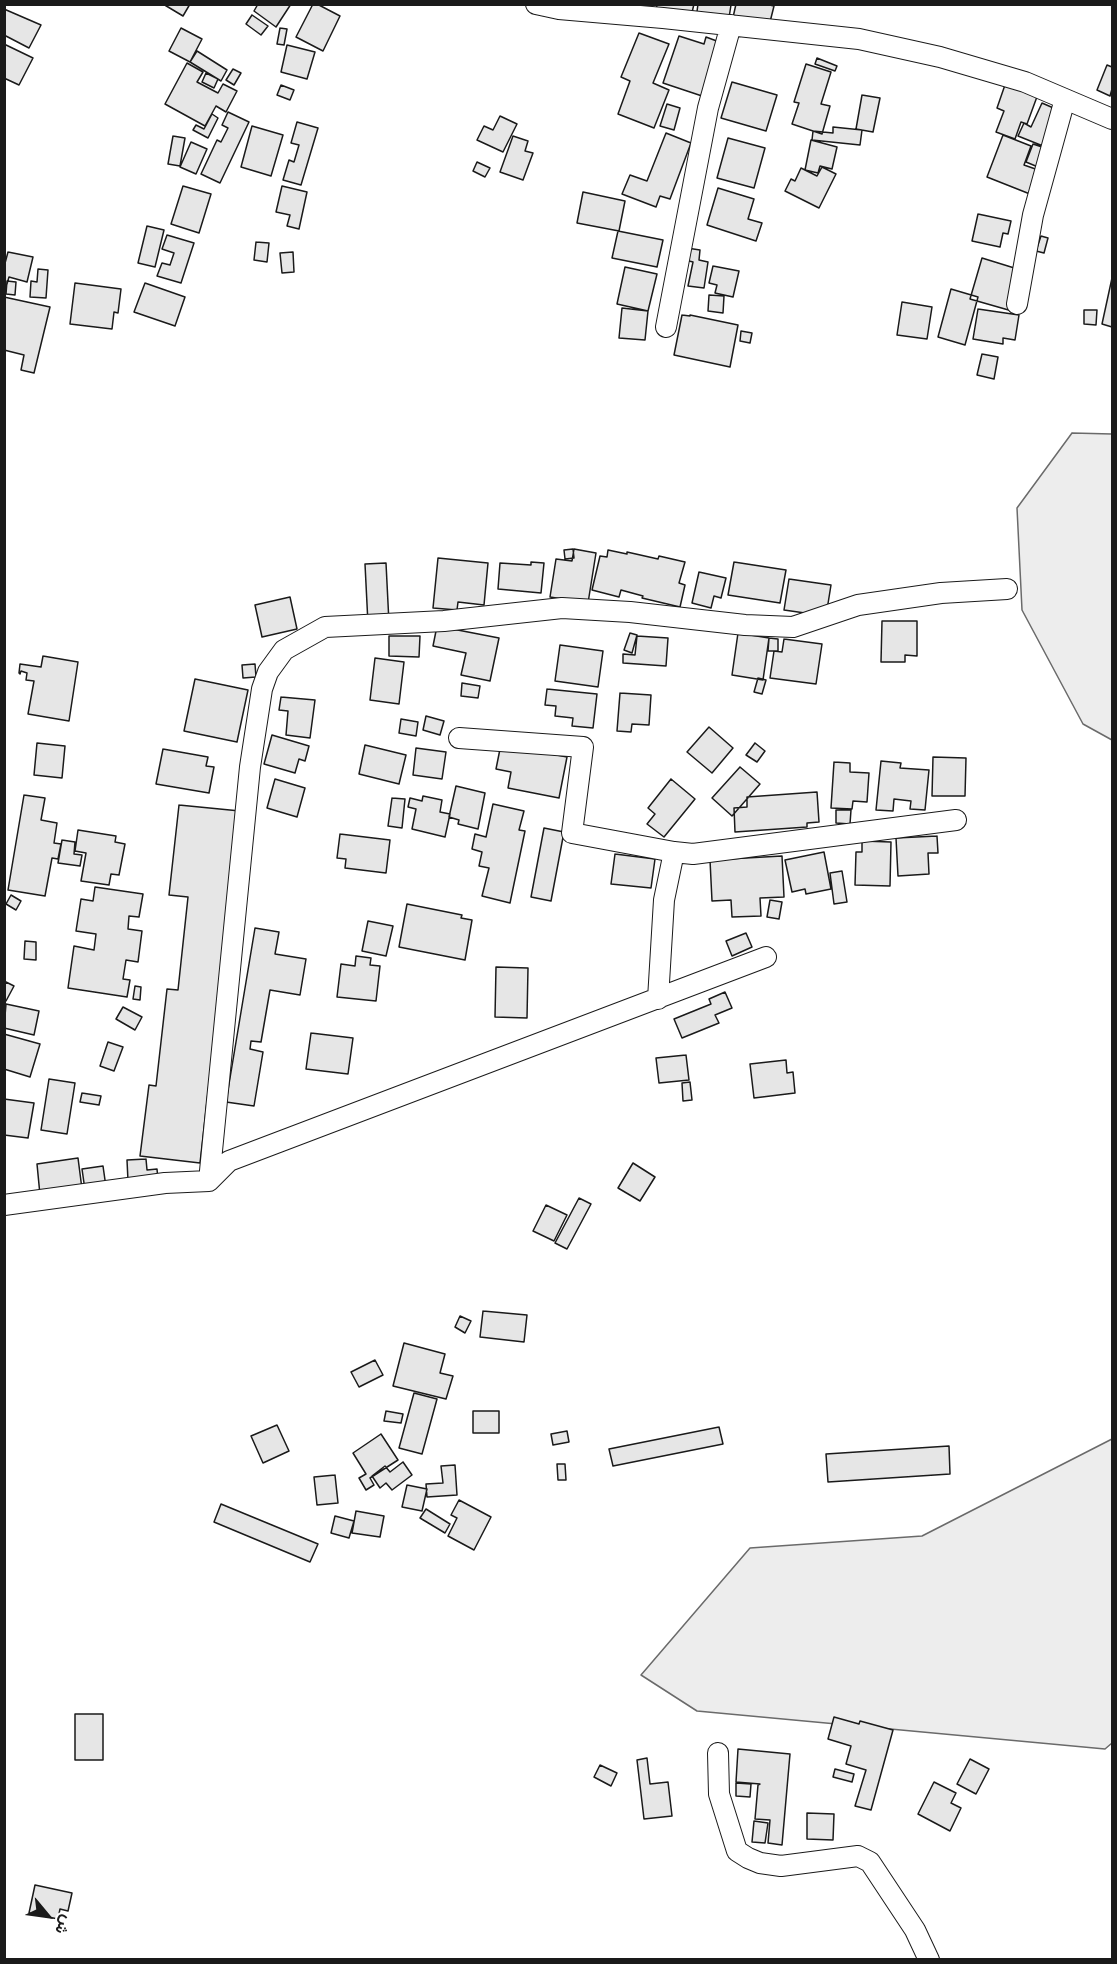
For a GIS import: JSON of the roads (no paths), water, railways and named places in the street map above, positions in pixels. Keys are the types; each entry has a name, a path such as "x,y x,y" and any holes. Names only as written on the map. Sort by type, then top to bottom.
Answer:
{"street":[{"path":"536,4 559,9 859,39 940,57 1025,82 1113,119"},
{"path":"666,327 708,108 731,25"},
{"path":"1017,304 1033,215 1065,99"},
{"path":"210,1181 250,767 262,689 267,672 284,650 325,627 444,621 562,608 630,612 745,625 793,627 858,605 941,592 1007,589"},
{"path":"459,738 583,747 572,833 674,852 693,854 956,820"},
{"path":"658,999 664,900 674,852"},
{"path":"4,1205 165,1184 210,1181 229,1161 766,957"},
{"path":"718,1753 719,1794 738,1851 760,1863 781,1866 858,1856 870,1862 915,1930 929,1959"}]}
